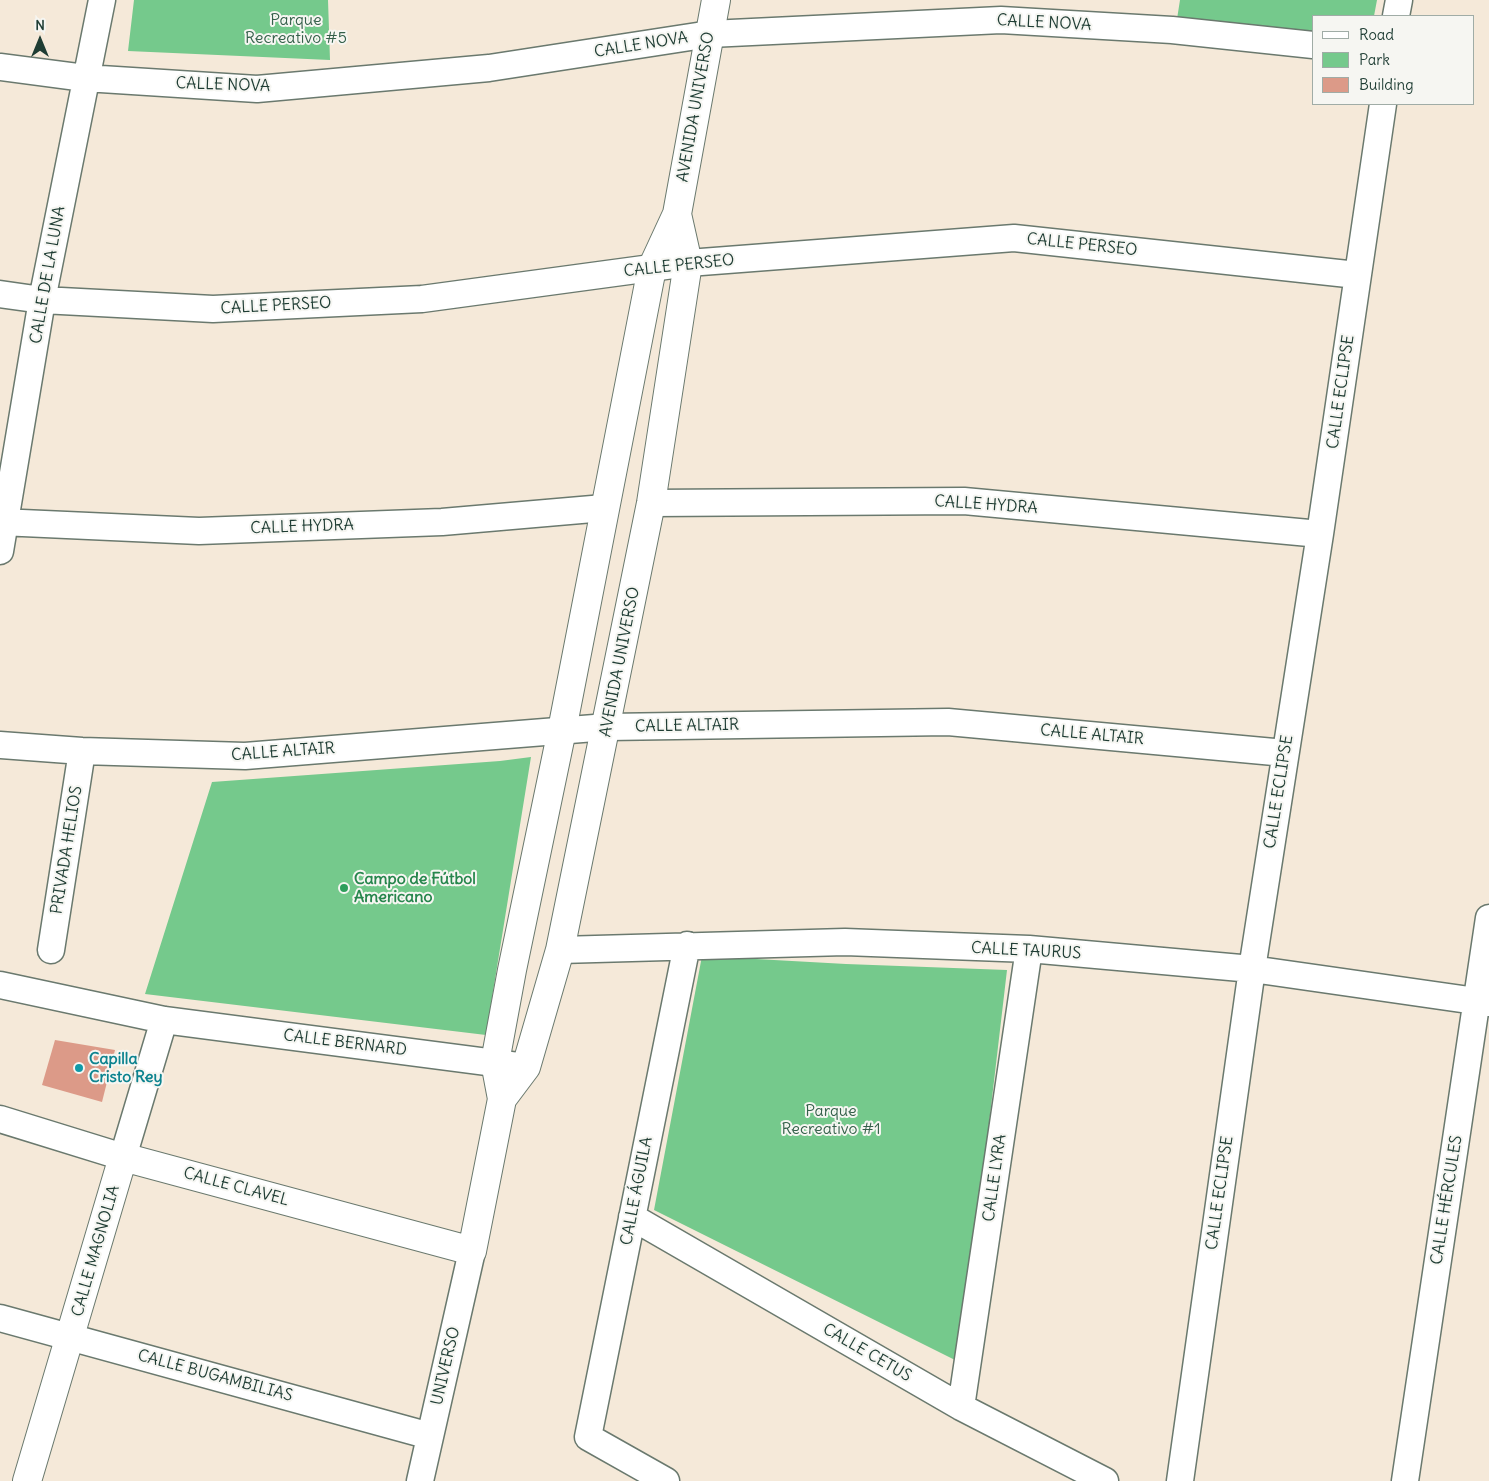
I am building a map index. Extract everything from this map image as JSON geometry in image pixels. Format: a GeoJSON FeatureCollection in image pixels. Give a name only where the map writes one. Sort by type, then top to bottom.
{"type":"FeatureCollection","features":[{"type":"Feature","properties":{"kind":"street","name":"CALLE DE LA LUNA"},"geometry":{"type":"LineString","coordinates":[[0,551],[3,522],[42,300],[102,0]]}},
{"type":"Feature","properties":{"kind":"street","name":"AVENIDA UNIVERSO"},"geometry":{"type":"LineString","coordinates":[[472,1251],[502,1099],[495,1062],[512,970],[562,730],[652,268],[677,214],[716,0]]}},
{"type":"Feature","properties":{"kind":"street"},"geometry":{"type":"LineString","coordinates":[[1396,15],[1399,0]]}},
{"type":"Feature","properties":{"kind":"street","name":"CALLE NOVA"},"geometry":{"type":"LineString","coordinates":[[0,67],[85,78],[256,89],[489,68],[710,34],[1001,20],[1172,30],[1312,45]]}},
{"type":"Feature","properties":{"kind":"street","name":"CALLE ECLIPSE"},"geometry":{"type":"LineString","coordinates":[[1180,1481],[1252,969],[1284,753],[1320,534],[1383,105]]}},
{"type":"Feature","properties":{"kind":"street","name":"AVENIDA UNIVERSO"},"geometry":{"type":"LineString","coordinates":[[502,1099],[526,1067],[560,950],[652,503],[688,263],[677,214]]}},
{"type":"Feature","properties":{"kind":"street","name":"CALLE PERSEO"},"geometry":{"type":"LineString","coordinates":[[0,294],[42,300],[212,309],[422,298],[688,263],[1014,238],[1357,275]]}},
{"type":"Feature","properties":{"kind":"street","name":"CALLE HYDRA"},"geometry":{"type":"LineString","coordinates":[[652,503],[964,501],[1320,534]]}},
{"type":"Feature","properties":{"kind":"street","name":"CALLE HYDRA"},"geometry":{"type":"LineString","coordinates":[[3,522],[199,531],[442,522],[604,508]]}},
{"type":"Feature","properties":{"kind":"street","name":"CALLE ALTAIR"},"geometry":{"type":"LineString","coordinates":[[0,745],[82,751],[245,756],[607,727],[948,722],[1284,753]]}},
{"type":"Feature","properties":{"kind":"street","name":"PRIVADA HELIOS"},"geometry":{"type":"LineString","coordinates":[[51,950],[82,751]]}},
{"type":"Feature","properties":{"kind":"street","name":"CALLE HÉRCULES"},"geometry":{"type":"LineString","coordinates":[[1405,1481],[1483,1002],[1489,918]]}},
{"type":"Feature","properties":{"kind":"street","name":"CALLE TAURUS"},"geometry":{"type":"LineString","coordinates":[[560,950],[845,942],[1029,949],[1252,969],[1483,1002]]}},
{"type":"Feature","properties":{"kind":"street","name":"CALLE ÁGUILA"},"geometry":{"type":"LineString","coordinates":[[666,1481],[588,1438],[686,945]]}},
{"type":"Feature","properties":{"kind":"street","name":"CALLE LYRA"},"geometry":{"type":"LineString","coordinates":[[961,1407],[1029,949]]}},
{"type":"Feature","properties":{"kind":"street"},"geometry":{"type":"LineString","coordinates":[[512,970],[552,976]]}},
{"type":"Feature","properties":{"kind":"street","name":"CALLE BERNARD"},"geometry":{"type":"LineString","coordinates":[[0,986],[164,1020],[526,1067]]}},
{"type":"Feature","properties":{"kind":"street","name":"CALLE MAGNOLIA"},"geometry":{"type":"LineString","coordinates":[[27,1481],[164,1020]]}},
{"type":"Feature","properties":{"kind":"street","name":"CALLE CLAVEL"},"geometry":{"type":"LineString","coordinates":[[0,1119],[123,1156],[472,1251]]}},
{"type":"Feature","properties":{"kind":"street","name":"CALLE CETUS"},"geometry":{"type":"LineString","coordinates":[[632,1217],[961,1407],[1105,1481]]}},
{"type":"Feature","properties":{"kind":"street","name":"UNIVERSO"},"geometry":{"type":"LineString","coordinates":[[420,1481],[472,1251]]}},
{"type":"Feature","properties":{"kind":"street","name":"CALLE BUGAMBILIAS"},"geometry":{"type":"LineString","coordinates":[[0,1318],[430,1436]]}},
{"type":"Feature","properties":{"kind":"green space","name":"Parque Recreativo #5"},"geometry":{"type":"Polygon","coordinates":[[[134,0],[328,0],[330,60],[128,51],[134,0]]]}},
{"type":"Feature","properties":{"kind":"green space"},"geometry":{"type":"Polygon","coordinates":[[[1180,0],[1377,0],[1374,15],[1312,15],[1312,36],[1177,19],[1180,0]]]}},
{"type":"Feature","properties":{"kind":"green space","name":"Campo de Fútbol Americano"},"geometry":{"type":"Polygon","coordinates":[[[531,757],[486,1035],[145,994],[212,782],[500,761],[531,757]]]}},
{"type":"Feature","properties":{"kind":"green space","name":"Parque Recreativo #1"},"geometry":{"type":"Polygon","coordinates":[[[702,956],[1007,970],[961,1363],[654,1210],[702,956]]]}},
{"type":"Feature","properties":{"kind":"building","name":"Capilla Cristo Rey"},"geometry":{"type":"Polygon","coordinates":[[[55,1040],[115,1050],[102,1102],[42,1085],[55,1040]]]}},
{"type":"Feature","properties":{"kind":"place","name":"Campo de Fútbol Americano"},"geometry":{"type":"Point","coordinates":[344,888]}},
{"type":"Feature","properties":{"kind":"place","name":"Capilla Cristo Rey"},"geometry":{"type":"Point","coordinates":[79,1068]}}]}
